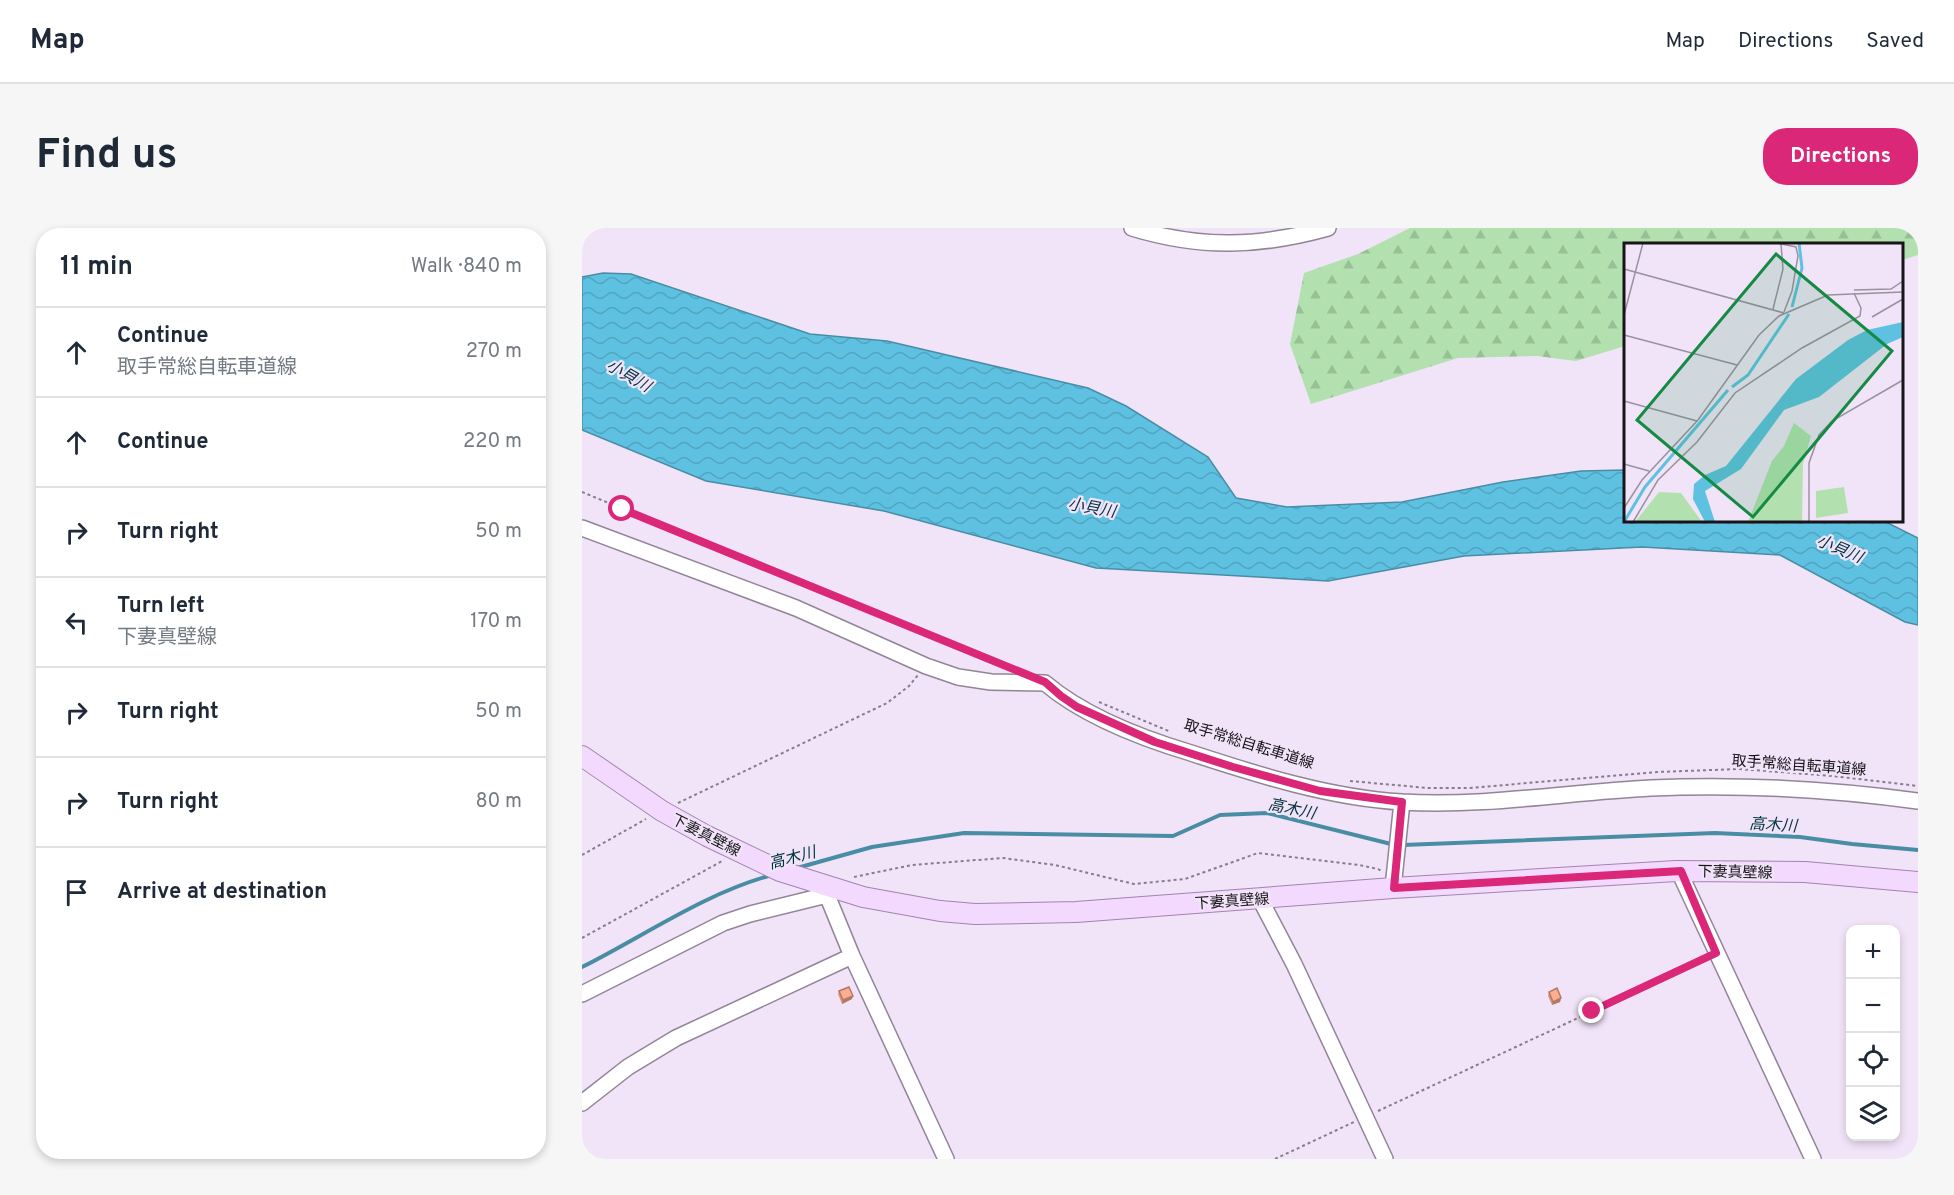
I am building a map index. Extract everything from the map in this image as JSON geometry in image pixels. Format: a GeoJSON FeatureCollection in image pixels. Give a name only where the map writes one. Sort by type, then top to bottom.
{"type":"FeatureCollection","features":[{"type":"Feature","properties":{"kind":"main road","name":"下妻真壁線"},"geometry":{"type":"LineString","coordinates":[[582,756],[644,801],[743,854],[780,871],[825,889],[899,905],[975,915],[1076,912],[1260,899],[1394,880],[1681,871],[1805,872],[1918,882]]}},
{"type":"Feature","properties":{"kind":"street"},"geometry":{"type":"LineString","coordinates":[[1132,228],[1181,241],[1239,245],[1271,241],[1328,228]]}},
{"type":"Feature","properties":{"kind":"street"},"geometry":{"type":"LineString","coordinates":[[582,528],[796,608],[926,666],[958,677],[991,682],[1045,682],[1077,707],[1155,742],[1320,791],[1402,802],[1469,802],[1708,786],[1779,787],[1918,801]]}},
{"type":"Feature","properties":{"kind":"street"},"geometry":{"type":"LineString","coordinates":[[1394,880],[1402,802]]}},
{"type":"Feature","properties":{"kind":"street"},"geometry":{"type":"LineString","coordinates":[[1681,871],[1716,953],[1813,1159]]}},
{"type":"Feature","properties":{"kind":"street"},"geometry":{"type":"LineString","coordinates":[[582,994],[723,923],[825,889],[852,956],[946,1159]]}},
{"type":"Feature","properties":{"kind":"street"},"geometry":{"type":"LineString","coordinates":[[1260,899],[1289,953],[1385,1159]]}},
{"type":"Feature","properties":{"kind":"street"},"geometry":{"type":"LineString","coordinates":[[582,1103],[654,1050],[852,956]]}},
{"type":"Feature","properties":{"kind":"path"},"geometry":{"type":"LineString","coordinates":[[582,492],[1014,669]]}},
{"type":"Feature","properties":{"kind":"path"},"geometry":{"type":"LineString","coordinates":[[582,855],[662,811],[887,703],[909,686],[926,666]]}},
{"type":"Feature","properties":{"kind":"path","name":"取手常総自転車道線"},"geometry":{"type":"LineString","coordinates":[[1091,699],[1176,734]]}},
{"type":"Feature","properties":{"kind":"path","name":"取手常総自転車道線"},"geometry":{"type":"LineString","coordinates":[[1349,781],[1428,788],[1469,788],[1657,772],[1739,769],[1833,776],[1918,786]]}},
{"type":"Feature","properties":{"kind":"path"},"geometry":{"type":"LineString","coordinates":[[851,877],[912,865],[1003,858],[1056,865],[1134,884],[1185,879],[1258,853],[1378,869],[1394,880]]}},
{"type":"Feature","properties":{"kind":"path"},"geometry":{"type":"LineString","coordinates":[[582,938],[743,854]]}},
{"type":"Feature","properties":{"kind":"path"},"geometry":{"type":"LineString","coordinates":[[1275,1159],[1716,953]]}},
{"type":"Feature","properties":{"kind":"green space"},"geometry":{"type":"Polygon","coordinates":[[[1410,228],[1918,228],[1918,255],[1903,260],[1903,243],[1624,243],[1624,346],[1576,361],[1537,356],[1458,358],[1311,404],[1290,344],[1304,273],[1358,254],[1410,228]]]}},
{"type":"Feature","properties":{"kind":"water","name":"小貝川"},"geometry":{"type":"Polygon","coordinates":[[[603,273],[631,274],[810,334],[887,341],[1088,388],[1126,406],[1208,457],[1236,498],[1287,507],[1402,502],[1503,482],[1581,471],[1624,470],[1624,522],[1886,522],[1918,538],[1918,625],[1905,622],[1780,555],[1642,547],[1464,556],[1328,581],[1096,568],[884,511],[706,481],[582,430],[582,277],[603,273]]]}},
{"type":"Feature","properties":{"kind":"building"},"geometry":{"type":"Polygon","coordinates":[[[849,987],[853,996],[843,1000],[839,991],[849,987]]]}},
{"type":"Feature","properties":{"kind":"building"},"geometry":{"type":"Polygon","coordinates":[[[1557,988],[1561,998],[1553,1002],[1549,992],[1557,988]]]}},
{"type":"Feature","properties":{"kind":"waterway","name":"高木川"},"geometry":{"type":"LineString","coordinates":[[797,868],[872,847],[964,833],[1173,836],[1220,815],[1267,813],[1395,845]]}},
{"type":"Feature","properties":{"kind":"waterway","name":"高木川"},"geometry":{"type":"LineString","coordinates":[[1403,845],[1715,833],[1800,837],[1918,850]]}},
{"type":"Feature","properties":{"kind":"waterway","name":"高木川"},"geometry":{"type":"LineString","coordinates":[[582,967],[699,904],[772,875]]}},
{"type":"Feature","properties":{"kind":"route"},"geometry":{"type":"LineString","coordinates":[[622,509],[1045,682],[1077,707],[1155,742],[1320,791],[1402,802],[1394,888],[1681,871],[1716,953],[1592,1011]]}}]}
